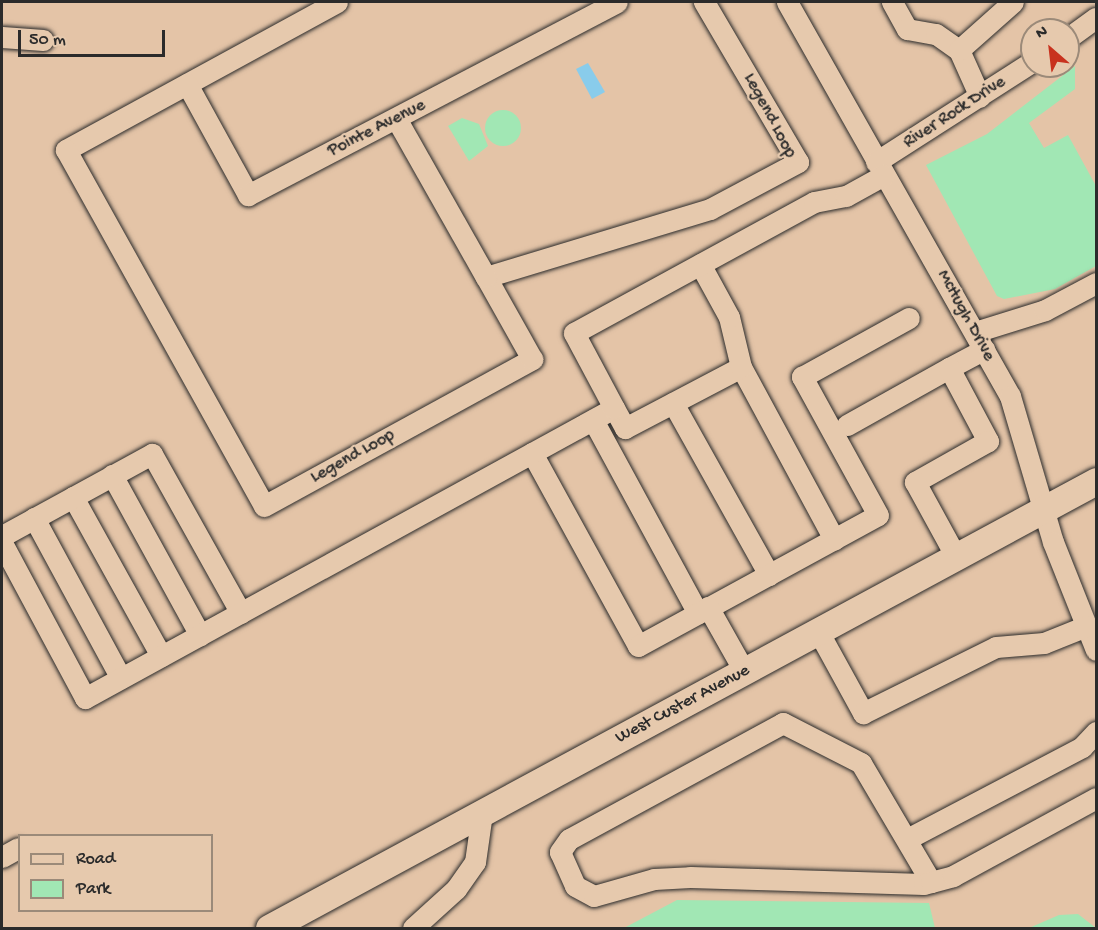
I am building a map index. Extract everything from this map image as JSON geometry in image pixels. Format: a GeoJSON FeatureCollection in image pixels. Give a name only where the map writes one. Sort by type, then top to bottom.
{"type":"FeatureCollection","features":[{"type":"Feature","properties":{"kind":"main road","name":"West Custer Avenue"},"geometry":{"type":"LineString","coordinates":[[269,928],[1096,481]]}},
{"type":"Feature","properties":{"kind":"street","name":"Legend Loop"},"geometry":{"type":"LineString","coordinates":[[337,2],[66,150],[264,506],[532,359],[486,277],[710,209],[798,162],[704,2]]}},
{"type":"Feature","properties":{"kind":"street","name":"Pointe Avenue"},"geometry":{"type":"LineString","coordinates":[[187,84],[248,195],[397,120],[617,2]]}},
{"type":"Feature","properties":{"kind":"street","name":"McHugh Drive"},"geometry":{"type":"LineString","coordinates":[[787,2],[880,169],[980,340],[1028,444],[1043,509],[1096,650]]}},
{"type":"Feature","properties":{"kind":"street"},"geometry":{"type":"LineString","coordinates":[[892,2],[907,29],[936,34],[958,51],[980,97]]}},
{"type":"Feature","properties":{"kind":"street"},"geometry":{"type":"LineString","coordinates":[[958,51],[1013,2]]}},
{"type":"Feature","properties":{"kind":"street"},"geometry":{"type":"LineString","coordinates":[[1080,29],[1096,18]]}},
{"type":"Feature","properties":{"kind":"street"},"geometry":{"type":"LineString","coordinates":[[2,37],[43,40]]}},
{"type":"Feature","properties":{"kind":"street","name":"River Rock Drive"},"geometry":{"type":"LineString","coordinates":[[614,408],[574,333],[814,202],[846,196],[880,169],[1020,70]]}},
{"type":"Feature","properties":{"kind":"street"},"geometry":{"type":"LineString","coordinates":[[397,120],[486,277]]}},
{"type":"Feature","properties":{"kind":"street"},"geometry":{"type":"LineString","coordinates":[[700,264],[729,317],[741,368],[834,539]]}},
{"type":"Feature","properties":{"kind":"street"},"geometry":{"type":"LineString","coordinates":[[847,425],[949,368],[980,340],[1045,310],[1096,282]]}},
{"type":"Feature","properties":{"kind":"street"},"geometry":{"type":"LineString","coordinates":[[532,453],[638,646],[878,515],[801,376],[909,318]]}},
{"type":"Feature","properties":{"kind":"street"},"geometry":{"type":"LineString","coordinates":[[2,543],[85,698],[614,408],[625,428],[741,368]]}},
{"type":"Feature","properties":{"kind":"street"},"geometry":{"type":"LineString","coordinates":[[949,368],[988,441],[915,482],[956,557]]}},
{"type":"Feature","properties":{"kind":"street"},"geometry":{"type":"LineString","coordinates":[[673,403],[769,575]]}},
{"type":"Feature","properties":{"kind":"street"},"geometry":{"type":"LineString","coordinates":[[593,420],[703,610],[744,671]]}},
{"type":"Feature","properties":{"kind":"street"},"geometry":{"type":"LineString","coordinates":[[2,536],[152,454],[241,613]]}},
{"type":"Feature","properties":{"kind":"street"},"geometry":{"type":"LineString","coordinates":[[112,476],[200,635]]}},
{"type":"Feature","properties":{"kind":"street"},"geometry":{"type":"LineString","coordinates":[[73,497],[162,656]]}},
{"type":"Feature","properties":{"kind":"street"},"geometry":{"type":"LineString","coordinates":[[34,518],[121,678]]}},
{"type":"Feature","properties":{"kind":"street"},"geometry":{"type":"LineString","coordinates":[[818,631],[863,713],[996,647],[1044,644],[1086,626]]}},
{"type":"Feature","properties":{"kind":"street"},"geometry":{"type":"LineString","coordinates":[[931,882],[861,763],[783,723],[569,839],[560,858],[575,886],[594,896],[654,879],[690,876],[931,882],[953,876],[1096,798]]}},
{"type":"Feature","properties":{"kind":"street"},"geometry":{"type":"LineString","coordinates":[[907,839],[1082,747],[1096,732]]}},
{"type":"Feature","properties":{"kind":"street"},"geometry":{"type":"LineString","coordinates":[[413,928],[456,889],[474,862],[482,813]]}},
{"type":"Feature","properties":{"kind":"green space"},"geometry":{"type":"Polygon","coordinates":[[[1059,78],[1075,78],[1075,89],[1029,123],[1044,148],[1068,135],[1096,186],[1096,266],[1055,289],[1004,299],[997,296],[926,165],[987,134],[1059,78]]]}},
{"type":"Feature","properties":{"kind":"green space"},"geometry":{"type":"Polygon","coordinates":[[[503,110],[515,116],[521,128],[515,140],[503,146],[491,140],[485,128],[491,116],[503,110]]]}},
{"type":"Feature","properties":{"kind":"green space"},"geometry":{"type":"Polygon","coordinates":[[[462,118],[479,124],[488,146],[469,161],[448,126],[462,118]]]}},
{"type":"Feature","properties":{"kind":"green space"},"geometry":{"type":"Polygon","coordinates":[[[677,900],[929,903],[935,928],[624,928],[677,900]]]}},
{"type":"Feature","properties":{"kind":"green space"},"geometry":{"type":"Polygon","coordinates":[[[1078,914],[1096,928],[1029,928],[1059,915],[1078,914]]]}},
{"type":"Feature","properties":{"kind":"water"},"geometry":{"type":"Polygon","coordinates":[[[588,63],[605,92],[592,99],[576,69],[588,63]]]}}]}
